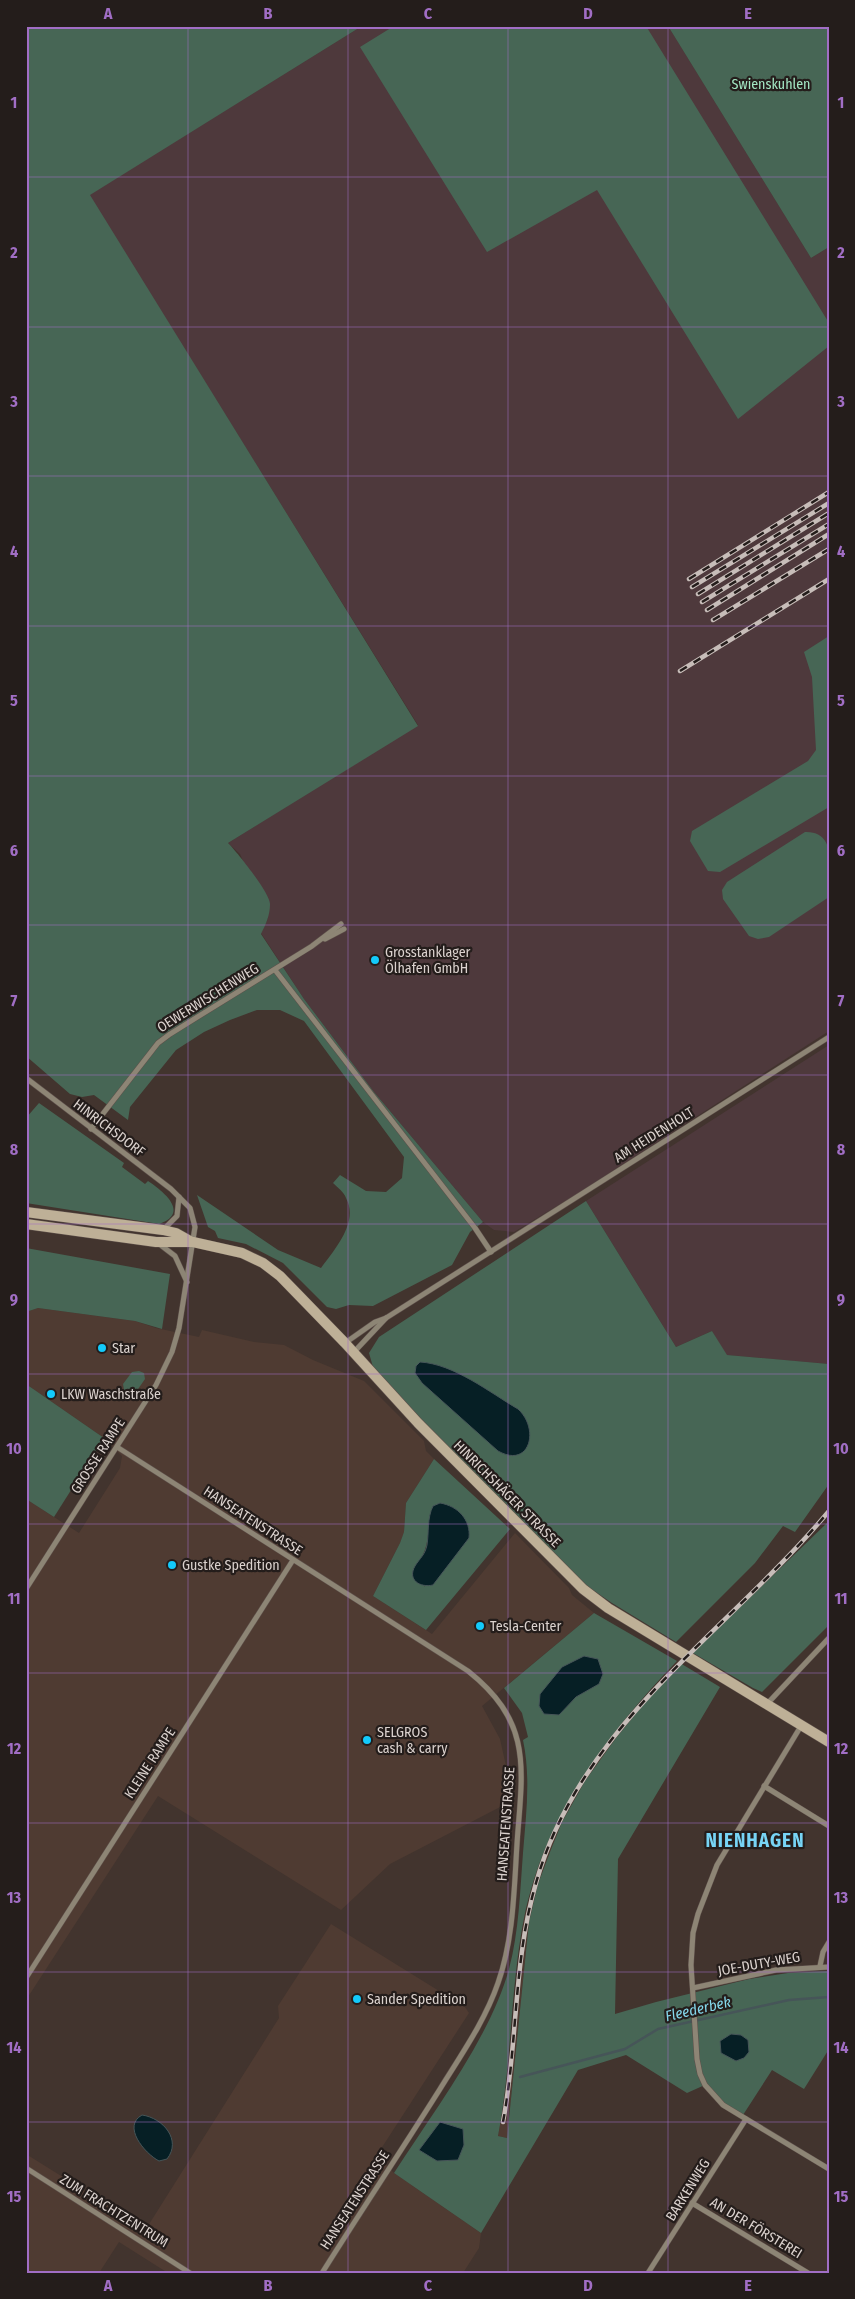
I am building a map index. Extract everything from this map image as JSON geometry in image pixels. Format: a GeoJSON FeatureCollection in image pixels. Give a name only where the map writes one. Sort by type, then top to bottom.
{"type":"FeatureCollection","features":[{"type":"Feature","properties":{"kind":"main road","name":"HINRICHSHÄGER STRASSE"},"geometry":{"type":"LineString","coordinates":[[26,1212],[163,1230],[176,1233],[193,1242]]}},
{"type":"Feature","properties":{"kind":"main road","name":"HINRICHSHÄGER STRASSE"},"geometry":{"type":"LineString","coordinates":[[26,1224],[156,1242],[193,1242],[242,1254],[272,1269],[354,1352],[418,1423],[583,1588],[608,1608],[829,1742]]}},
{"type":"Feature","properties":{"kind":"street","name":"OEWERWISCHENWEG"},"geometry":{"type":"LineString","coordinates":[[91,1129],[158,1043],[343,927]]}},
{"type":"Feature","properties":{"kind":"street"},"geometry":{"type":"LineString","coordinates":[[275,970],[475,1228],[491,1252]]}},
{"type":"Feature","properties":{"kind":"street","name":"AM HEIDENHOLT"},"geometry":{"type":"LineString","coordinates":[[345,1343],[375,1322],[386,1318],[829,1037]]}},
{"type":"Feature","properties":{"kind":"street","name":"HINRICHSDORF"},"geometry":{"type":"LineString","coordinates":[[26,1078],[179,1196],[190,1208],[194,1218],[193,1242]]}},
{"type":"Feature","properties":{"kind":"street"},"geometry":{"type":"LineString","coordinates":[[163,1230],[177,1216],[179,1196]]}},
{"type":"Feature","properties":{"kind":"street"},"geometry":{"type":"LineString","coordinates":[[156,1242],[175,1256],[186,1282]]}},
{"type":"Feature","properties":{"kind":"street","name":"GROSSE RAMPE"},"geometry":{"type":"LineString","coordinates":[[26,1589],[167,1366],[179,1328],[193,1242]]}},
{"type":"Feature","properties":{"kind":"street","name":"AM HEIDENHOLT"},"geometry":{"type":"LineString","coordinates":[[354,1352],[386,1318]]}},
{"type":"Feature","properties":{"kind":"street","name":"HANSEATENSTRASSE"},"geometry":{"type":"LineString","coordinates":[[117,1447],[468,1671],[483,1683],[503,1706],[511,1722],[522,1756],[510,1924],[498,1982],[477,2029],[322,2273]]}},
{"type":"Feature","properties":{"kind":"street","name":"KLEINE RAMPE"},"geometry":{"type":"LineString","coordinates":[[26,1978],[293,1560]]}},
{"type":"Feature","properties":{"kind":"street"},"geometry":{"type":"LineString","coordinates":[[766,1704],[829,1638]]}},
{"type":"Feature","properties":{"kind":"street"},"geometry":{"type":"LineString","coordinates":[[802,1725],[717,1865],[705,1892],[693,1933],[691,1965],[697,2059],[700,2074],[713,2096],[723,2106],[829,2169]]}},
{"type":"Feature","properties":{"kind":"street"},"geometry":{"type":"LineString","coordinates":[[764,1786],[829,1826]]}},
{"type":"Feature","properties":{"kind":"street"},"geometry":{"type":"LineString","coordinates":[[820,1966],[823,1952],[829,1942]]}},
{"type":"Feature","properties":{"kind":"street","name":"JOE-DUTY-WEG"},"geometry":{"type":"LineString","coordinates":[[693,1988],[769,1971],[820,1966],[829,1967]]}},
{"type":"Feature","properties":{"kind":"street","name":"BARKENWEG"},"geometry":{"type":"LineString","coordinates":[[648,2273],[746,2119]]}},
{"type":"Feature","properties":{"kind":"street","name":"ZUM FRACHTZENTRUM"},"geometry":{"type":"LineString","coordinates":[[26,2168],[190,2273]]}},
{"type":"Feature","properties":{"kind":"street","name":"AN DER FÖRSTEREI"},"geometry":{"type":"LineString","coordinates":[[692,2203],[808,2273]]}},
{"type":"Feature","properties":{"kind":"shaded area"},"geometry":{"type":"Polygon","coordinates":[[[362,26],[668,26],[811,258],[829,247],[829,1031],[575,1195],[514,1232],[494,1230],[483,1222],[374,1092],[304,999],[261,933],[268,918],[240,854],[228,843],[418,725],[89,195],[362,26]]]}},
{"type":"Feature","properties":{"kind":"shaded area"},"geometry":{"type":"Polygon","coordinates":[[[829,1045],[829,1364],[726,1355],[712,1331],[676,1347],[586,1201],[829,1045]]]}},
{"type":"Feature","properties":{"kind":"shaded area"},"geometry":{"type":"Polygon","coordinates":[[[38,1308],[135,1321],[156,1328],[199,1337],[202,1330],[254,1342],[284,1345],[313,1360],[364,1381],[424,1441],[426,1451],[434,1459],[406,1503],[404,1533],[373,1596],[432,1634],[515,1533],[569,1588],[572,1595],[594,1613],[482,1706],[500,1739],[506,1766],[504,1805],[390,1864],[341,1910],[158,1796],[26,2000],[26,1499],[79,1533],[120,1468],[122,1456],[104,1438],[26,1384],[26,1312],[38,1308]]]}},
{"type":"Feature","properties":{"kind":"shaded area"},"geometry":{"type":"Polygon","coordinates":[[[682,1657],[685,1659],[660,1684],[585,1781],[562,1822],[550,1852],[538,1884],[529,1922],[507,2138],[498,2136],[507,2084],[524,1918],[535,1875],[549,1837],[564,1806],[596,1755],[657,1683],[682,1657]]]}},
{"type":"Feature","properties":{"kind":"shaded area"},"geometry":{"type":"Polygon","coordinates":[[[331,1924],[465,2007],[469,2013],[377,2155],[394,2173],[481,2233],[479,2248],[463,2273],[168,2273],[119,2242],[99,2273],[26,2273],[26,2154],[146,2229],[279,2018],[278,2006],[331,1924]]]}},
{"type":"Feature","properties":{"kind":"green space"},"geometry":{"type":"Polygon","coordinates":[[[26,26],[362,26],[90,195],[418,726],[228,843],[252,873],[269,899],[269,912],[261,934],[304,999],[374,1092],[483,1222],[470,1232],[452,1265],[373,1306],[349,1305],[336,1309],[327,1307],[283,1263],[246,1244],[218,1238],[215,1231],[208,1227],[197,1195],[278,1250],[321,1268],[344,1235],[350,1216],[345,1196],[333,1183],[340,1175],[366,1191],[386,1192],[402,1178],[404,1157],[304,1021],[280,1010],[257,1010],[204,1032],[176,1050],[130,1107],[128,1120],[94,1095],[82,1097],[70,1094],[26,1056],[26,927],[29,923],[26,921],[26,26]]]}},
{"type":"Feature","properties":{"kind":"green space"},"geometry":{"type":"Polygon","coordinates":[[[394,26],[646,26],[829,323],[829,346],[738,419],[597,190],[487,252],[360,47],[394,26]]]}},
{"type":"Feature","properties":{"kind":"green space","name":"Swienskuhlen"},"geometry":{"type":"Polygon","coordinates":[[[668,26],[829,26],[829,247],[811,258],[668,26]]]}},
{"type":"Feature","properties":{"kind":"green space"},"geometry":{"type":"Polygon","coordinates":[[[829,636],[829,807],[720,872],[708,871],[690,841],[692,831],[808,761],[816,750],[812,677],[804,652],[829,636]]]}},
{"type":"Feature","properties":{"kind":"green space"},"geometry":{"type":"Polygon","coordinates":[[[805,832],[816,834],[823,838],[828,846],[830,855],[829,897],[769,937],[758,939],[749,936],[723,899],[722,890],[727,882],[805,832]]]}},
{"type":"Feature","properties":{"kind":"green space"},"geometry":{"type":"Polygon","coordinates":[[[39,1103],[124,1163],[122,1167],[145,1184],[148,1181],[161,1190],[174,1208],[173,1214],[159,1224],[26,1203],[26,1118],[39,1103]]]}},
{"type":"Feature","properties":{"kind":"green space"},"geometry":{"type":"Polygon","coordinates":[[[586,1201],[676,1347],[712,1331],[727,1355],[829,1364],[829,1484],[795,1532],[783,1526],[755,1563],[676,1642],[584,1584],[420,1420],[373,1367],[369,1353],[379,1337],[586,1201]]]}},
{"type":"Feature","properties":{"kind":"green space"},"geometry":{"type":"Polygon","coordinates":[[[26,1248],[170,1274],[162,1329],[135,1321],[38,1308],[26,1312],[26,1248]]]}},
{"type":"Feature","properties":{"kind":"green space"},"geometry":{"type":"Polygon","coordinates":[[[139,1371],[144,1373],[145,1379],[136,1392],[124,1390],[123,1384],[132,1372],[139,1371]]]}},
{"type":"Feature","properties":{"kind":"green space"},"geometry":{"type":"Polygon","coordinates":[[[26,1384],[104,1438],[54,1517],[26,1499],[26,1384]]]}},
{"type":"Feature","properties":{"kind":"green space"},"geometry":{"type":"Polygon","coordinates":[[[434,1459],[510,1529],[426,1630],[373,1596],[404,1532],[406,1503],[434,1459]],[[430,1513],[426,1548],[416,1565],[425,1587],[430,1513]]]}},
{"type":"Feature","properties":{"kind":"green space"},"geometry":{"type":"Polygon","coordinates":[[[829,1521],[829,1625],[762,1692],[693,1653],[829,1521]]]}},
{"type":"Feature","properties":{"kind":"green space"},"geometry":{"type":"Polygon","coordinates":[[[594,1613],[677,1661],[626,1718],[603,1748],[563,1811],[547,1845],[534,1881],[519,1945],[506,2082],[498,2136],[507,2138],[529,1922],[538,1884],[550,1852],[562,1822],[585,1781],[616,1738],[660,1684],[680,1663],[720,1687],[618,1859],[615,2014],[749,1979],[788,1973],[829,1971],[829,2049],[804,2089],[772,2070],[743,2115],[717,2098],[707,2084],[687,2093],[626,2055],[578,2070],[481,2233],[394,2173],[475,2048],[500,1995],[509,1969],[519,1911],[527,1796],[527,1768],[523,1740],[528,1737],[522,1713],[504,1688],[594,1613]],[[598,1659],[559,1715],[576,1697],[599,1683],[598,1659]]]}},
{"type":"Feature","properties":{"kind":"water"},"geometry":{"type":"Polygon","coordinates":[[[420,1362],[433,1364],[458,1373],[518,1409],[525,1417],[529,1427],[530,1436],[524,1451],[518,1455],[509,1455],[498,1451],[422,1383],[415,1373],[416,1366],[420,1362]]]}},
{"type":"Feature","properties":{"kind":"water"},"geometry":{"type":"Polygon","coordinates":[[[440,1503],[452,1507],[462,1515],[468,1525],[469,1538],[433,1585],[428,1586],[416,1582],[413,1571],[426,1548],[431,1511],[433,1506],[440,1503]]]}},
{"type":"Feature","properties":{"kind":"water"},"geometry":{"type":"Polygon","coordinates":[[[584,1656],[598,1659],[603,1674],[599,1684],[576,1697],[559,1715],[544,1714],[539,1706],[540,1694],[562,1667],[584,1656]]]}},
{"type":"Feature","properties":{"kind":"water"},"geometry":{"type":"Polygon","coordinates":[[[731,2034],[741,2035],[748,2040],[749,2052],[744,2058],[736,2061],[721,2053],[720,2041],[731,2034]]]}},
{"type":"Feature","properties":{"kind":"water"},"geometry":{"type":"Polygon","coordinates":[[[142,2115],[157,2120],[168,2131],[172,2145],[167,2159],[159,2161],[153,2157],[137,2139],[134,2126],[136,2120],[142,2115]]]}},
{"type":"Feature","properties":{"kind":"water"},"geometry":{"type":"Polygon","coordinates":[[[440,2122],[463,2129],[464,2145],[458,2160],[437,2161],[419,2150],[440,2122]]]}},
{"type":"Feature","properties":{"kind":"waterway","name":"Fleederbek"},"geometry":{"type":"LineString","coordinates":[[520,2077],[625,2049],[658,2029],[789,2000],[829,1997]]}},
{"type":"Feature","properties":{"kind":"railway"},"geometry":{"type":"LineString","coordinates":[[689,579],[829,492]]}},
{"type":"Feature","properties":{"kind":"railway"},"geometry":{"type":"LineString","coordinates":[[692,587],[829,503]]}},
{"type":"Feature","properties":{"kind":"railway"},"geometry":{"type":"LineString","coordinates":[[698,594],[829,513]]}},
{"type":"Feature","properties":{"kind":"railway"},"geometry":{"type":"LineString","coordinates":[[702,602],[829,524]]}},
{"type":"Feature","properties":{"kind":"railway"},"geometry":{"type":"LineString","coordinates":[[707,610],[829,534]]}},
{"type":"Feature","properties":{"kind":"railway"},"geometry":{"type":"LineString","coordinates":[[713,620],[829,549]]}},
{"type":"Feature","properties":{"kind":"railway"},"geometry":{"type":"LineString","coordinates":[[680,671],[829,579]]}},
{"type":"Feature","properties":{"kind":"railway"},"geometry":{"type":"LineString","coordinates":[[503,2122],[508,2092],[523,1942],[536,1883],[557,1826],[586,1775],[622,1727],[661,1683],[747,1598],[829,1511]]}},
{"type":"Feature","properties":{"kind":"place","name":"Grosstanklager Ölhafen GmbH"},"geometry":{"type":"Point","coordinates":[375,960]}},
{"type":"Feature","properties":{"kind":"place","name":"Star"},"geometry":{"type":"Point","coordinates":[102,1348]}},
{"type":"Feature","properties":{"kind":"place","name":"LKW Waschstraße"},"geometry":{"type":"Point","coordinates":[51,1394]}},
{"type":"Feature","properties":{"kind":"place","name":"Gustke Spedition"},"geometry":{"type":"Point","coordinates":[172,1565]}},
{"type":"Feature","properties":{"kind":"place","name":"Tesla-Center"},"geometry":{"type":"Point","coordinates":[480,1626]}},
{"type":"Feature","properties":{"kind":"place","name":"SELGROS cash & carry"},"geometry":{"type":"Point","coordinates":[367,1740]}},
{"type":"Feature","properties":{"kind":"place","name":"Sander Spedition"},"geometry":{"type":"Point","coordinates":[357,1999]}},
{"type":"Feature","properties":{"kind":"district","name":"NIENHAGEN"},"geometry":{"type":"Point","coordinates":[755,1840]}}]}
